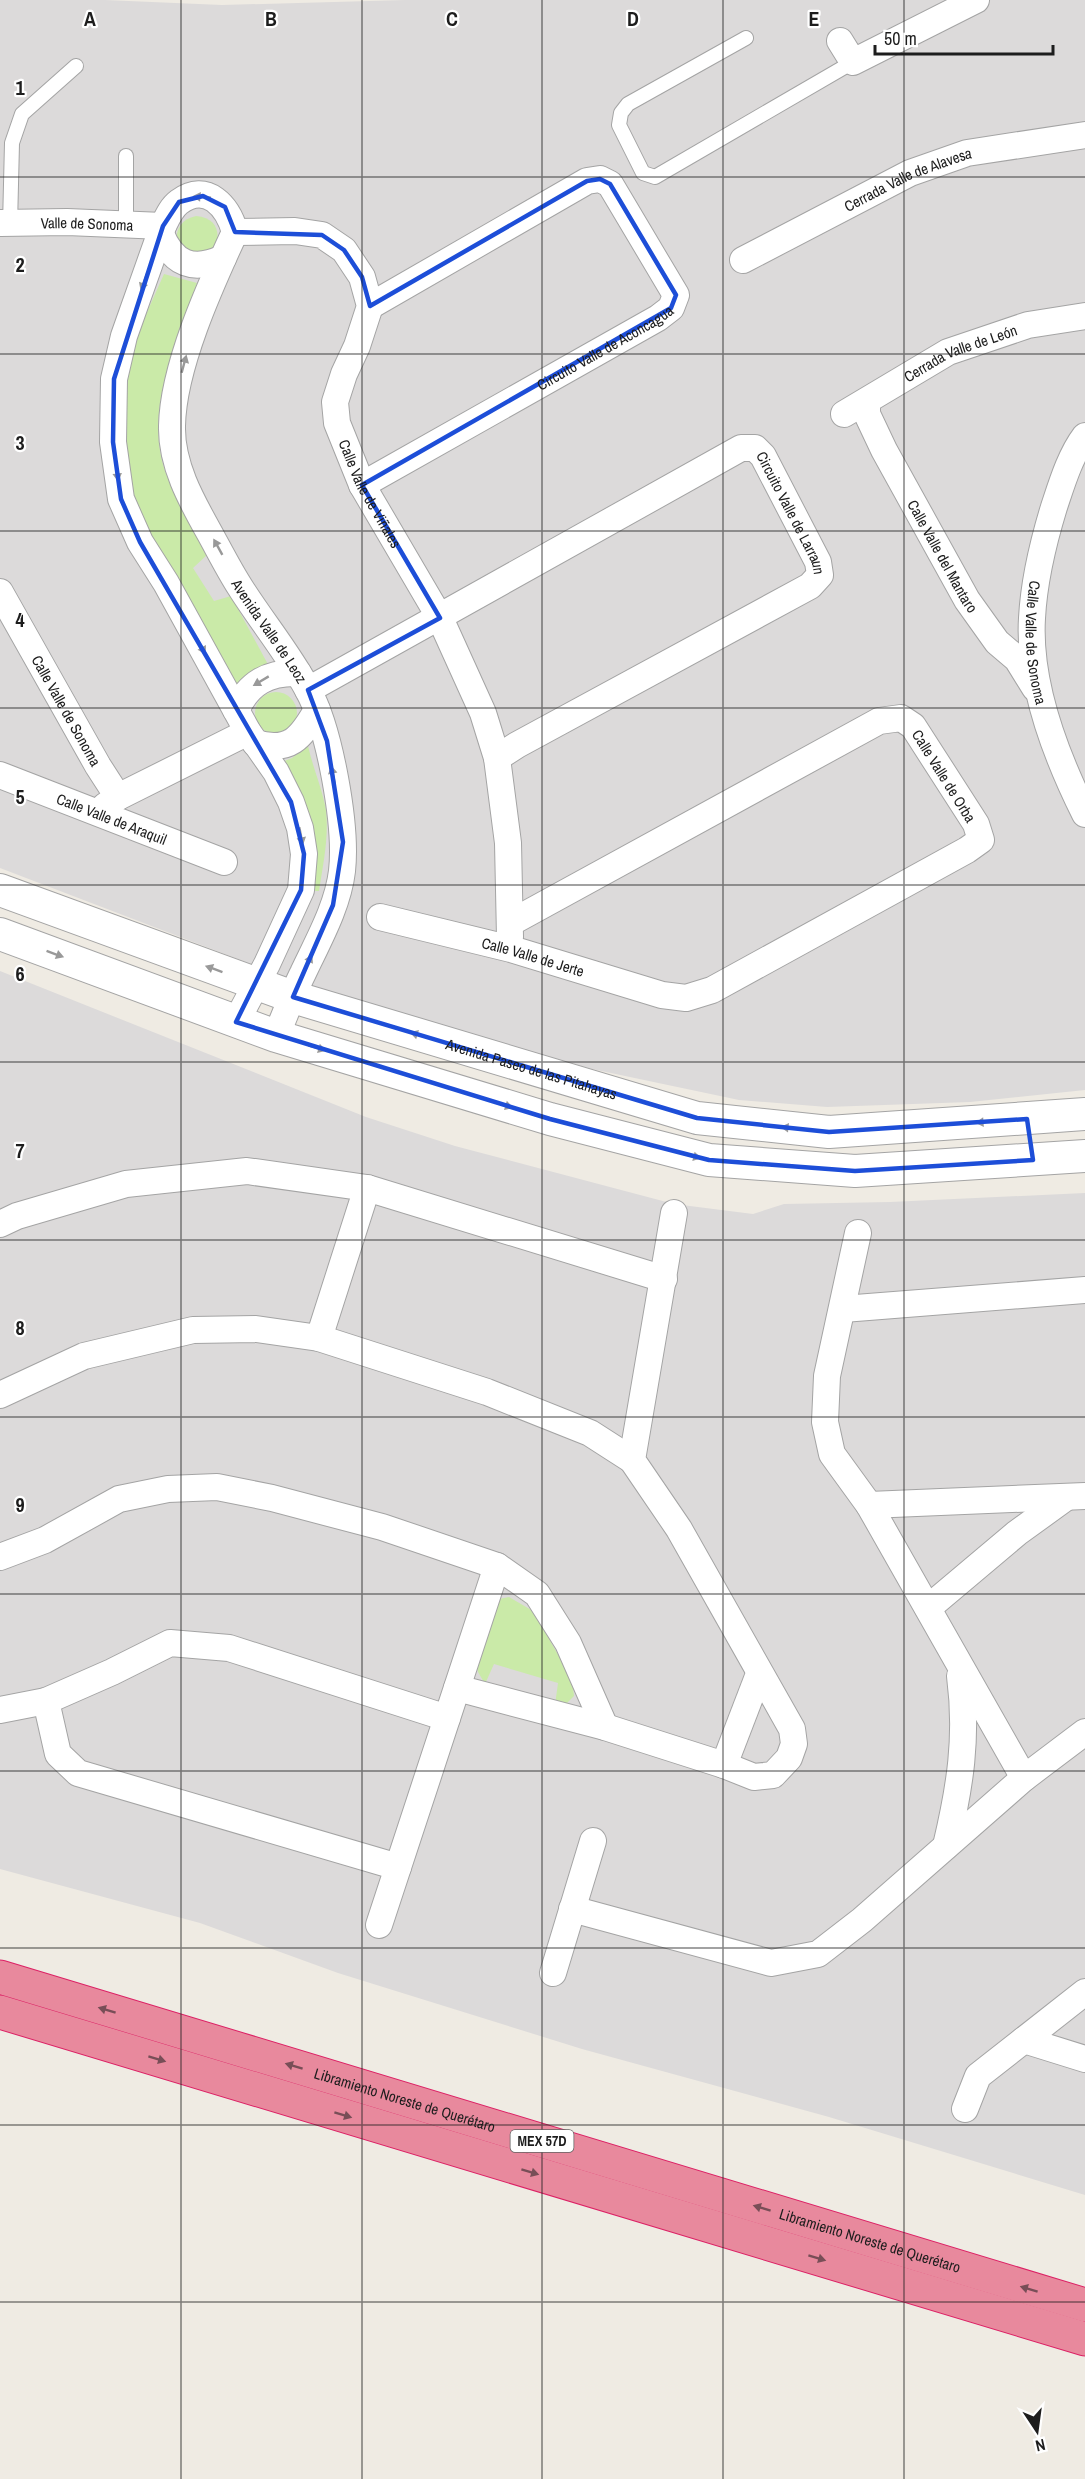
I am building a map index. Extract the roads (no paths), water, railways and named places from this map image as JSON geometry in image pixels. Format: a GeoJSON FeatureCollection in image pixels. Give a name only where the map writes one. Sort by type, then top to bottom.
{"type":"FeatureCollection","features":[{"type":"Feature","properties":{"kind":"highway","name":"Libramiento Noreste de Querétaro"},"geometry":{"type":"LineString","coordinates":[[0,1977],[1085,2306]]}},
{"type":"Feature","properties":{"kind":"highway","name":"MEX 57D"},"geometry":{"type":"LineString","coordinates":[[0,2012],[1085,2339]]}},
{"type":"Feature","properties":{"kind":"street"},"geometry":{"type":"LineString","coordinates":[[847,52],[976,0]]}},
{"type":"Feature","properties":{"kind":"street","name":"Cerrada Valle de Alavesa"},"geometry":{"type":"LineString","coordinates":[[743,260],[910,173],[967,153],[1085,135]]}},
{"type":"Feature","properties":{"kind":"street","name":"Circuito Valle de Aconcagua"},"geometry":{"type":"LineString","coordinates":[[362,485],[658,318],[671,308],[676,295],[610,184],[600,179],[587,181],[370,306]]}},
{"type":"Feature","properties":{"kind":"street"},"geometry":{"type":"LineString","coordinates":[[236,1022],[301,890],[304,854],[300,828],[286,792],[252,738],[166,583],[140,542],[121,499],[113,442],[114,379],[124,336],[162,230],[179,202],[190,197],[203,196],[215,199],[225,207],[235,232],[295,231],[322,236],[344,250],[362,277],[370,306]]}},
{"type":"Feature","properties":{"kind":"street","name":"Valle de Sonoma"},"geometry":{"type":"LineString","coordinates":[[3,229],[67,222],[126,224],[162,230]]}},
{"type":"Feature","properties":{"kind":"street"},"geometry":{"type":"LineString","coordinates":[[162,230],[167,249],[178,260],[193,266],[208,265],[223,258]]}},
{"type":"Feature","properties":{"kind":"street","name":"Avenida Valle de Leoz"},"geometry":{"type":"LineString","coordinates":[[235,232],[214,275],[185,359],[172,425],[173,448],[181,476],[196,508],[240,587],[308,691],[327,741],[343,842],[342,872],[333,905],[276,1035]]}},
{"type":"Feature","properties":{"kind":"street","name":"Calle Valle de Viñales"},"geometry":{"type":"LineString","coordinates":[[370,306],[357,346],[334,402],[337,423],[362,485],[440,618],[483,713],[497,758],[508,843],[511,949]]}},
{"type":"Feature","properties":{"kind":"street","name":"Cerrada Valle de León"},"geometry":{"type":"LineString","coordinates":[[844,414],[948,352],[1029,325],[1085,316]]}},
{"type":"Feature","properties":{"kind":"street","name":"Calle Valle del Mantaro"},"geometry":{"type":"LineString","coordinates":[[867,401],[867,414],[884,450],[967,600],[997,642],[1017,659],[1041,698]]}},
{"type":"Feature","properties":{"kind":"street","name":"Calle Valle de Sonoma"},"geometry":{"type":"LineString","coordinates":[[1085,436],[1064,479],[1042,546],[1032,619],[1033,655],[1041,698],[1057,749],[1085,814]]}},
{"type":"Feature","properties":{"kind":"street","name":"Circuito Valle de Larraun"},"geometry":{"type":"LineString","coordinates":[[252,738],[269,747],[285,746],[298,739],[308,691],[741,448],[754,448],[763,456],[818,562],[820,575],[810,586],[497,758]]}},
{"type":"Feature","properties":{"kind":"street","name":"Calle Valle de Sonoma"},"geometry":{"type":"LineString","coordinates":[[0,591],[98,766],[118,797]]}},
{"type":"Feature","properties":{"kind":"street","name":"Circuito Valle de Larraun"},"geometry":{"type":"LineString","coordinates":[[237,710],[243,696],[254,684],[267,676],[282,672],[308,691]]}},
{"type":"Feature","properties":{"kind":"street","name":"Calle Valle de Orba"},"geometry":{"type":"LineString","coordinates":[[510,923],[879,722],[901,718],[913,726],[976,824],[981,840],[967,850],[712,990],[686,998]]}},
{"type":"Feature","properties":{"kind":"street"},"geometry":{"type":"LineString","coordinates":[[97,811],[118,797],[252,738]]}},
{"type":"Feature","properties":{"kind":"street","name":"Calle Valle de Araquil"},"geometry":{"type":"LineString","coordinates":[[0,776],[97,811],[224,862]]}},
{"type":"Feature","properties":{"kind":"street","name":"Avenida Paseo de las Pitahayas"},"geometry":{"type":"LineString","coordinates":[[0,890],[292,997],[698,1118],[829,1132],[1085,1114]]}},
{"type":"Feature","properties":{"kind":"street"},"geometry":{"type":"LineString","coordinates":[[301,890],[333,905]]}},
{"type":"Feature","properties":{"kind":"street","name":"Calle Valle de Jerte"},"geometry":{"type":"LineString","coordinates":[[380,917],[511,949],[662,995],[686,998]]}},
{"type":"Feature","properties":{"kind":"street"},"geometry":{"type":"LineString","coordinates":[[3,937],[276,1035],[550,1119],[709,1160],[855,1171],[1085,1156]]}},
{"type":"Feature","properties":{"kind":"street"},"geometry":{"type":"LineString","coordinates":[[1028,1119],[1033,1160]]}},
{"type":"Feature","properties":{"kind":"street"},"geometry":{"type":"LineString","coordinates":[[0,1224],[17,1216],[126,1184],[247,1171],[367,1188],[664,1279]]}},
{"type":"Feature","properties":{"kind":"street"},"geometry":{"type":"LineString","coordinates":[[319,1338],[367,1188]]}},
{"type":"Feature","properties":{"kind":"street"},"geometry":{"type":"LineString","coordinates":[[632,1460],[674,1213]]}},
{"type":"Feature","properties":{"kind":"street"},"geometry":{"type":"LineString","coordinates":[[858,1233],[827,1376],[825,1422],[832,1454],[869,1505],[1024,1778]]}},
{"type":"Feature","properties":{"kind":"street"},"geometry":{"type":"LineString","coordinates":[[843,1309],[1085,1290]]}},
{"type":"Feature","properties":{"kind":"street"},"geometry":{"type":"LineString","coordinates":[[0,1395],[84,1356],[193,1330],[256,1329],[319,1338],[487,1392],[590,1433],[632,1460],[679,1529],[792,1729],[794,1744],[789,1758],[773,1775],[754,1777],[724,1765],[605,1727],[457,1688]]}},
{"type":"Feature","properties":{"kind":"street"},"geometry":{"type":"LineString","coordinates":[[0,1557],[45,1540],[119,1499],[168,1489],[217,1487],[272,1498],[382,1527],[497,1566],[537,1594],[568,1643],[605,1727]]}},
{"type":"Feature","properties":{"kind":"street"},"geometry":{"type":"LineString","coordinates":[[869,1505],[1075,1497]]}},
{"type":"Feature","properties":{"kind":"street"},"geometry":{"type":"LineString","coordinates":[[928,1608],[1017,1533],[1075,1497]]}},
{"type":"Feature","properties":{"kind":"street"},"geometry":{"type":"LineString","coordinates":[[379,1925],[497,1566]]}},
{"type":"Feature","properties":{"kind":"street"},"geometry":{"type":"LineString","coordinates":[[0,1710],[46,1701],[170,1643],[229,1648],[447,1718]]}},
{"type":"Feature","properties":{"kind":"street"},"geometry":{"type":"LineString","coordinates":[[946,1846],[960,1790],[965,1711],[957,1660]]}},
{"type":"Feature","properties":{"kind":"street"},"geometry":{"type":"LineString","coordinates":[[724,1765],[759,1674]]}},
{"type":"Feature","properties":{"kind":"street"},"geometry":{"type":"LineString","coordinates":[[46,1701],[58,1754],[78,1773],[398,1867]]}},
{"type":"Feature","properties":{"kind":"street"},"geometry":{"type":"LineString","coordinates":[[572,1909],[771,1962],[818,1954],[862,1920],[1024,1778],[1085,1732]]}},
{"type":"Feature","properties":{"kind":"street"},"geometry":{"type":"LineString","coordinates":[[553,1973],[593,1841]]}},
{"type":"Feature","properties":{"kind":"street"},"geometry":{"type":"LineString","coordinates":[[965,2109],[978,2076],[1085,1992]]}},
{"type":"Feature","properties":{"kind":"street"},"geometry":{"type":"LineString","coordinates":[[1024,2040],[1085,2059]]}},
{"type":"Feature","properties":{"kind":"lane"},"geometry":{"type":"LineString","coordinates":[[746,38],[628,104],[621,113],[619,125],[643,173],[655,177],[847,52]]}},
{"type":"Feature","properties":{"kind":"lane"},"geometry":{"type":"LineString","coordinates":[[3,229],[12,143],[22,114],[76,66]]}},
{"type":"Feature","properties":{"kind":"lane"},"geometry":{"type":"LineString","coordinates":[[126,156],[126,224]]}}]}
